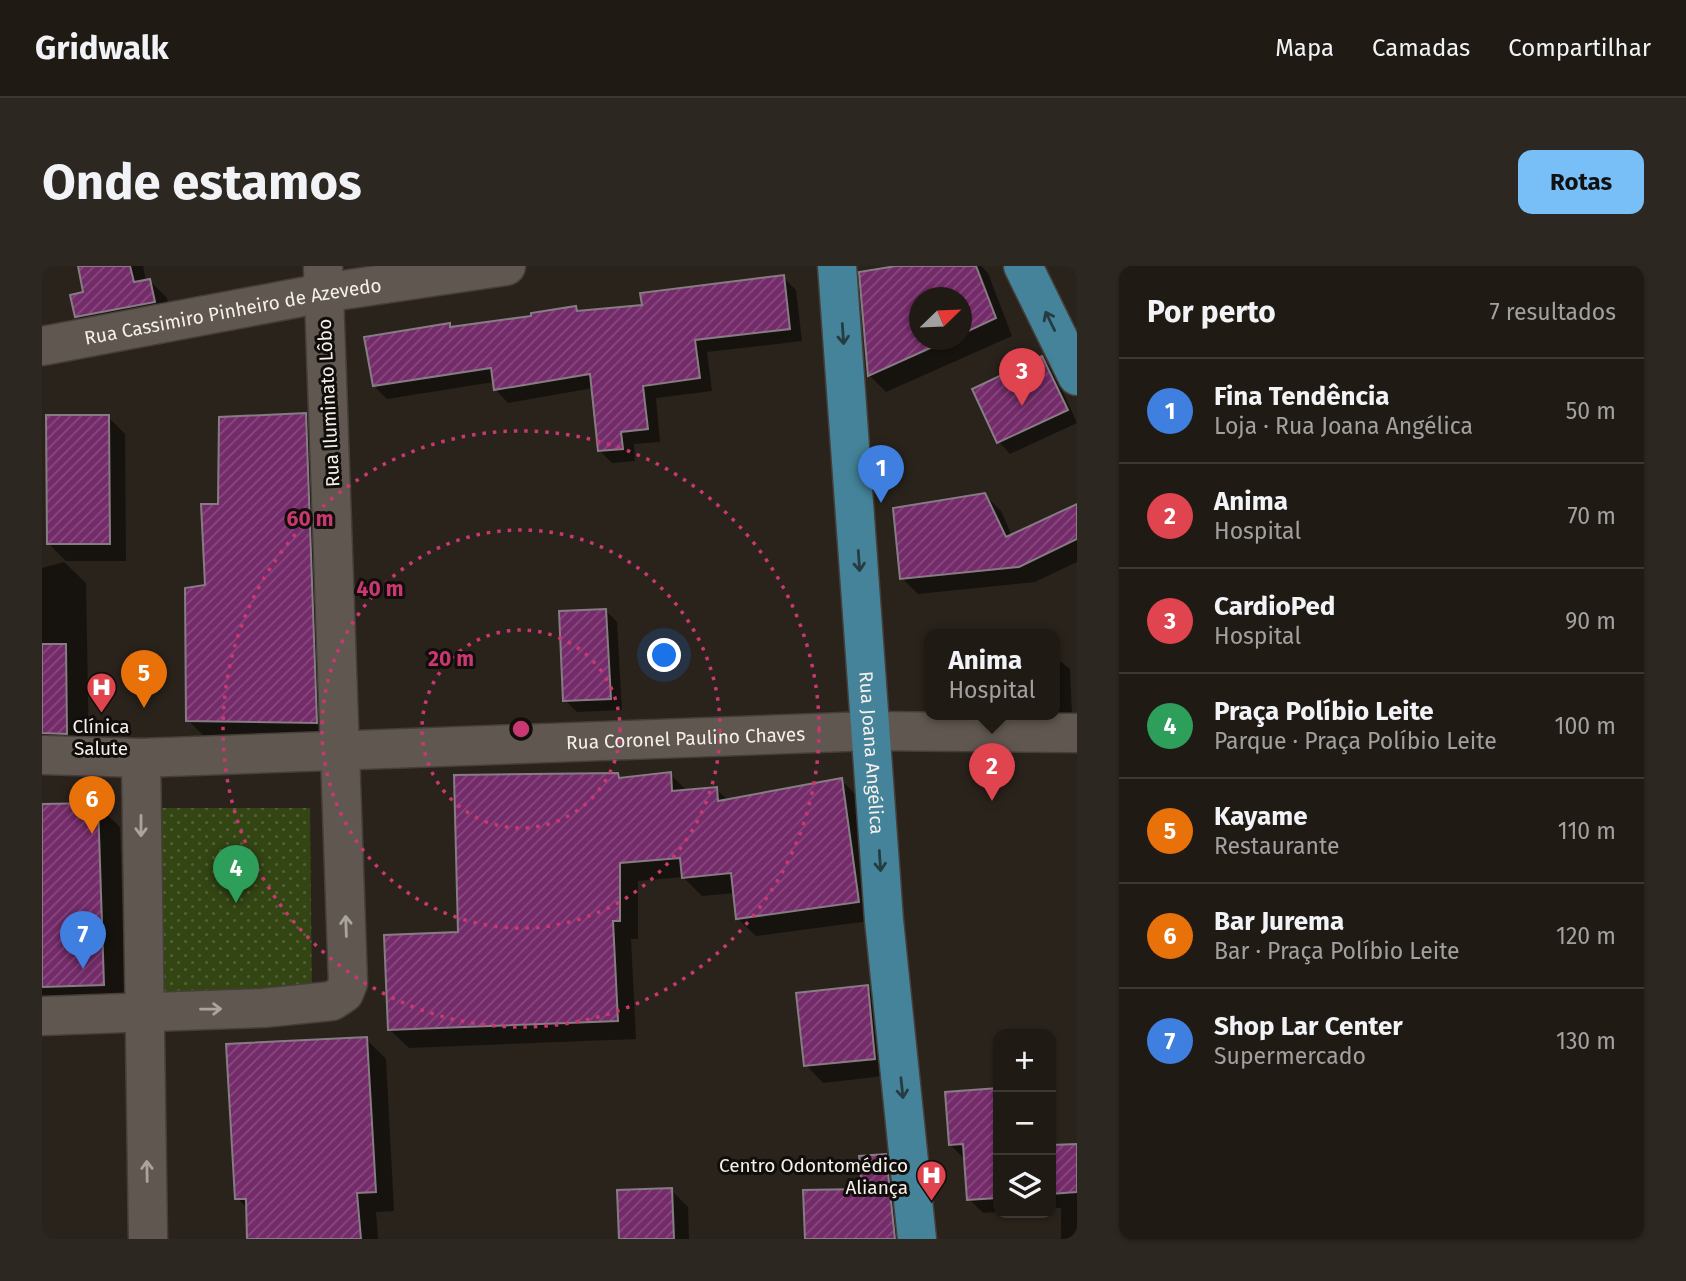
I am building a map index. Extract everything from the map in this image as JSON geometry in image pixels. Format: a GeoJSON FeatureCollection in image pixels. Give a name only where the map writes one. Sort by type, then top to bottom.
{"type":"FeatureCollection","features":[{"type":"Feature","properties":{"kind":"main road","name":"Rua Joana Angélica"},"geometry":{"type":"LineString","coordinates":[[838,266],[884,920],[917,1239]]}},
{"type":"Feature","properties":{"kind":"main road"},"geometry":{"type":"LineString","coordinates":[[1023,266],[1077,376]]}},
{"type":"Feature","properties":{"kind":"street","name":"Rua Cassimiro Pinheiro de Azevedo"},"geometry":{"type":"LineString","coordinates":[[42,346],[323,280],[506,266]]}},
{"type":"Feature","properties":{"kind":"street","name":"Rua Iluminato Lôbo"},"geometry":{"type":"LineString","coordinates":[[143,1011],[263,1008],[331,1001],[344,993],[348,983],[323,280]]}},
{"type":"Feature","properties":{"kind":"street","name":"Rua Coronel Paulino Chaves"},"geometry":{"type":"LineString","coordinates":[[42,755],[141,758],[872,731],[1077,733]]}},
{"type":"Feature","properties":{"kind":"street"},"geometry":{"type":"LineString","coordinates":[[141,758],[148,1239]]}},
{"type":"Feature","properties":{"kind":"street"},"geometry":{"type":"LineString","coordinates":[[42,1016],[143,1011]]}},
{"type":"Feature","properties":{"kind":"green space"},"geometry":{"type":"Polygon","coordinates":[[[161,808],[310,808],[312,998],[163,998],[161,808]]]}},
{"type":"Feature","properties":{"kind":"building"},"geometry":{"type":"Polygon","coordinates":[[[78,266],[130,266],[134,282],[150,279],[155,302],[75,317],[70,295],[83,292],[78,266]]]}},
{"type":"Feature","properties":{"kind":"building"},"geometry":{"type":"Polygon","coordinates":[[[896,266],[976,266],[996,318],[972,329],[972,287],[909,287],[909,350],[926,350],[868,376],[859,272],[896,266]]]}},
{"type":"Feature","properties":{"kind":"building"},"geometry":{"type":"Polygon","coordinates":[[[784,275],[790,329],[695,340],[700,378],[643,386],[648,429],[621,432],[623,449],[598,451],[590,374],[494,390],[491,368],[373,386],[364,337],[450,323],[450,327],[531,316],[531,313],[576,306],[577,311],[642,305],[640,293],[784,275]]]}},
{"type":"Feature","properties":{"kind":"building"},"geometry":{"type":"Polygon","coordinates":[[[1042,356],[1068,410],[997,443],[972,389],[1042,356]]]}},
{"type":"Feature","properties":{"kind":"building"},"geometry":{"type":"Polygon","coordinates":[[[306,413],[317,723],[186,721],[185,588],[205,585],[201,504],[218,504],[219,417],[306,413]]]}},
{"type":"Feature","properties":{"kind":"building"},"geometry":{"type":"Polygon","coordinates":[[[46,415],[109,415],[110,544],[47,544],[46,415]]]}},
{"type":"Feature","properties":{"kind":"building"},"geometry":{"type":"Polygon","coordinates":[[[985,493],[1006,537],[1077,504],[1077,539],[1019,567],[900,579],[893,508],[985,493]]]}},
{"type":"Feature","properties":{"kind":"building"},"geometry":{"type":"Polygon","coordinates":[[[606,609],[611,699],[563,701],[559,611],[606,609]]]}},
{"type":"Feature","properties":{"kind":"building"},"geometry":{"type":"Polygon","coordinates":[[[42,644],[66,644],[67,734],[42,733],[42,644]]]}},
{"type":"Feature","properties":{"kind":"building"},"geometry":{"type":"Polygon","coordinates":[[[671,772],[672,791],[717,787],[718,801],[842,778],[859,902],[736,919],[731,873],[682,878],[680,858],[620,863],[620,921],[613,921],[618,1021],[388,1030],[384,935],[458,932],[454,775],[618,773],[619,778],[671,772]]]}},
{"type":"Feature","properties":{"kind":"building"},"geometry":{"type":"Polygon","coordinates":[[[98,803],[104,985],[42,987],[42,804],[98,803]]]}},
{"type":"Feature","properties":{"kind":"building"},"geometry":{"type":"Polygon","coordinates":[[[868,985],[875,1059],[804,1066],[796,993],[868,985]]]}},
{"type":"Feature","properties":{"kind":"building"},"geometry":{"type":"Polygon","coordinates":[[[367,1037],[376,1192],[357,1193],[361,1239],[247,1239],[246,1199],[235,1199],[226,1044],[367,1037]]]}},
{"type":"Feature","properties":{"kind":"building"},"geometry":{"type":"Polygon","coordinates":[[[993,1088],[993,1198],[967,1200],[963,1144],[949,1145],[945,1092],[993,1088]]]}},
{"type":"Feature","properties":{"kind":"building"},"geometry":{"type":"Polygon","coordinates":[[[1077,1144],[1077,1192],[1056,1194],[1056,1145],[1077,1144]]]}},
{"type":"Feature","properties":{"kind":"building"},"geometry":{"type":"Polygon","coordinates":[[[886,1154],[895,1239],[805,1239],[803,1190],[862,1189],[859,1156],[886,1154]]]}},
{"type":"Feature","properties":{"kind":"building"},"geometry":{"type":"Polygon","coordinates":[[[672,1188],[674,1239],[619,1239],[617,1190],[672,1188]]]}},
{"type":"Feature","properties":{"kind":"place","name":"CardioPed"},"geometry":{"type":"Point","coordinates":[1022,406]}},
{"type":"Feature","properties":{"kind":"place","name":"Fina Tendência"},"geometry":{"type":"Point","coordinates":[881,503]}},
{"type":"Feature","properties":{"kind":"place","name":"Kayame"},"geometry":{"type":"Point","coordinates":[144,708]}},
{"type":"Feature","properties":{"kind":"place","name":"Clínica Salute"},"geometry":{"type":"Point","coordinates":[101,714]}},
{"type":"Feature","properties":{"kind":"place","name":"Anima"},"geometry":{"type":"Point","coordinates":[992,801]}},
{"type":"Feature","properties":{"kind":"place","name":"Bar Jurema"},"geometry":{"type":"Point","coordinates":[92,834]}},
{"type":"Feature","properties":{"kind":"place","name":"Praça Políbio Leite"},"geometry":{"type":"Point","coordinates":[236,903]}},
{"type":"Feature","properties":{"kind":"place","name":"Shop Lar Center"},"geometry":{"type":"Point","coordinates":[83,969]}},
{"type":"Feature","properties":{"kind":"place","name":"Centro Odontomédico Aliança"},"geometry":{"type":"Point","coordinates":[931,1203]}}]}
